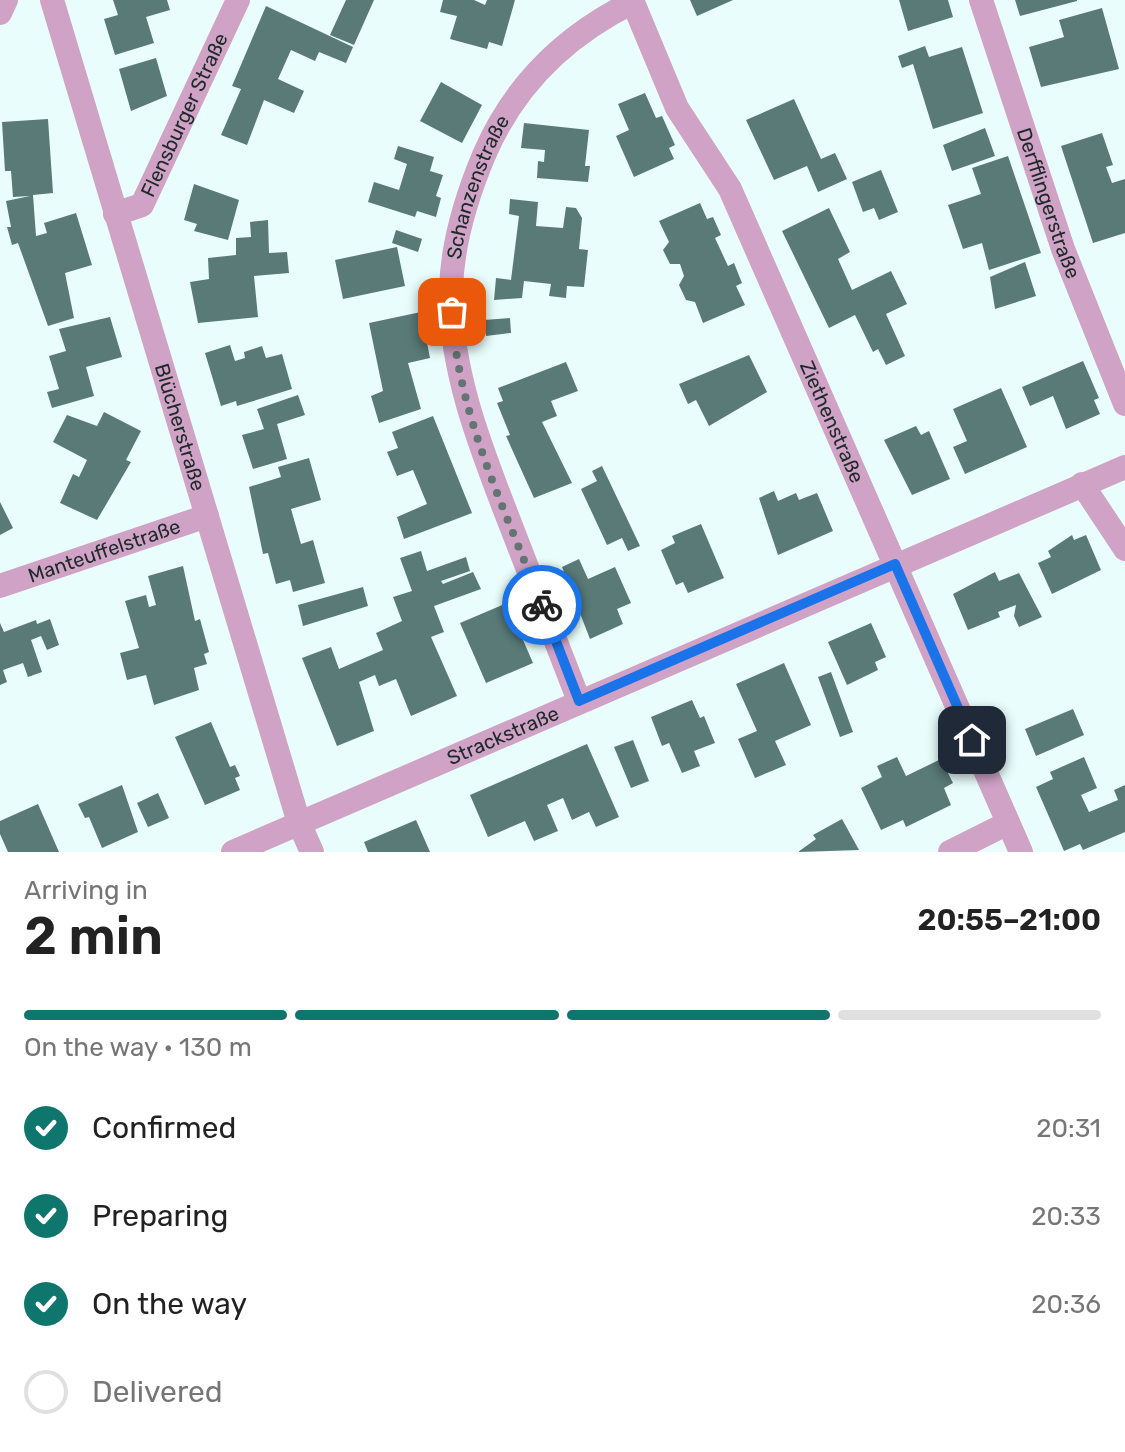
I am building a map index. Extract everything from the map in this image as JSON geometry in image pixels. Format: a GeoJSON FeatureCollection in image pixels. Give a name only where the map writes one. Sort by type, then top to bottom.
{"type":"FeatureCollection","features":[{"type":"Feature","properties":{"kind":"street"},"geometry":{"type":"LineString","coordinates":[[0,13],[6,0]]}},
{"type":"Feature","properties":{"kind":"street","name":"Blücherstraße"},"geometry":{"type":"LineString","coordinates":[[52,0],[299,823],[312,852]]}},
{"type":"Feature","properties":{"kind":"street","name":"Flensburger Straße"},"geometry":{"type":"LineString","coordinates":[[115,214],[142,205],[238,0]]}},
{"type":"Feature","properties":{"kind":"street","name":"Derfflingerstraße"},"geometry":{"type":"LineString","coordinates":[[981,0],[1063,249],[1125,404]]}},
{"type":"Feature","properties":{"kind":"street","name":"Ziethenstraße"},"geometry":{"type":"LineString","coordinates":[[632,1],[677,108],[730,189],[1021,852]]}},
{"type":"Feature","properties":{"kind":"street","name":"Schanzenstraße"},"geometry":{"type":"LineString","coordinates":[[579,701],[488,468],[453,335],[451,290],[467,195],[492,137],[523,88],[557,49],[596,20],[632,1]]}},
{"type":"Feature","properties":{"kind":"street","name":"Strackstraße"},"geometry":{"type":"LineString","coordinates":[[233,852],[1125,467]]}},
{"type":"Feature","properties":{"kind":"street"},"geometry":{"type":"LineString","coordinates":[[1082,484],[1125,549]]}},
{"type":"Feature","properties":{"kind":"street","name":"Manteuffelstraße"},"geometry":{"type":"LineString","coordinates":[[0,586],[207,516]]}},
{"type":"Feature","properties":{"kind":"street"},"geometry":{"type":"LineString","coordinates":[[950,852],[1008,823]]}},
{"type":"Feature","properties":{"kind":"building"},"geometry":{"type":"Polygon","coordinates":[[[113,0],[167,0],[170,10],[146,17],[154,43],[115,55],[104,19],[118,15],[113,0]]]}},
{"type":"Feature","properties":{"kind":"building"},"geometry":{"type":"Polygon","coordinates":[[[346,0],[374,0],[354,45],[330,35],[346,0]]]}},
{"type":"Feature","properties":{"kind":"building"},"geometry":{"type":"Polygon","coordinates":[[[443,0],[474,0],[485,5],[487,0],[515,0],[502,46],[489,42],[487,49],[450,39],[457,16],[440,12],[443,0]]]}},
{"type":"Feature","properties":{"kind":"building"},"geometry":{"type":"Polygon","coordinates":[[[690,0],[733,0],[697,16],[690,0]]]}},
{"type":"Feature","properties":{"kind":"building"},"geometry":{"type":"Polygon","coordinates":[[[899,0],[948,0],[953,17],[908,31],[899,0]]]}},
{"type":"Feature","properties":{"kind":"building"},"geometry":{"type":"Polygon","coordinates":[[[1015,0],[1077,0],[1077,1],[1020,16],[1015,0]]]}},
{"type":"Feature","properties":{"kind":"building"},"geometry":{"type":"Polygon","coordinates":[[[266,6],[353,47],[346,63],[319,52],[315,61],[291,50],[278,79],[304,91],[294,113],[264,100],[247,145],[221,135],[241,89],[232,86],[266,6]]]}},
{"type":"Feature","properties":{"kind":"building"},"geometry":{"type":"Polygon","coordinates":[[[1102,8],[1119,69],[1041,87],[1029,47],[1064,37],[1059,20],[1102,8]]]}},
{"type":"Feature","properties":{"kind":"building"},"geometry":{"type":"Polygon","coordinates":[[[925,46],[929,57],[962,47],[983,113],[933,129],[913,64],[902,68],[898,56],[925,46]]]}},
{"type":"Feature","properties":{"kind":"building"},"geometry":{"type":"Polygon","coordinates":[[[156,58],[167,96],[131,111],[119,69],[156,58]]]}},
{"type":"Feature","properties":{"kind":"building"},"geometry":{"type":"Polygon","coordinates":[[[441,82],[482,105],[462,143],[420,121],[441,82]]]}},
{"type":"Feature","properties":{"kind":"building"},"geometry":{"type":"Polygon","coordinates":[[[645,93],[656,118],[662,116],[675,145],[669,148],[674,159],[634,177],[616,136],[629,130],[618,104],[645,93]]]}},
{"type":"Feature","properties":{"kind":"building"},"geometry":{"type":"Polygon","coordinates":[[[794,99],[821,159],[835,153],[847,179],[818,192],[807,166],[774,180],[746,120],[794,99]]]}},
{"type":"Feature","properties":{"kind":"building"},"geometry":{"type":"Polygon","coordinates":[[[48,119],[53,193],[33,195],[36,236],[47,233],[44,223],[76,213],[92,265],[65,273],[74,318],[48,326],[18,243],[12,245],[7,227],[11,227],[6,201],[30,196],[13,197],[11,171],[5,171],[2,122],[48,119]]]}},
{"type":"Feature","properties":{"kind":"building"},"geometry":{"type":"Polygon","coordinates":[[[524,123],[589,130],[585,166],[590,166],[588,182],[537,178],[538,161],[544,162],[545,150],[521,148],[524,123]]]}},
{"type":"Feature","properties":{"kind":"building"},"geometry":{"type":"Polygon","coordinates":[[[985,128],[995,156],[952,171],[943,145],[985,128]]]}},
{"type":"Feature","properties":{"kind":"building"},"geometry":{"type":"Polygon","coordinates":[[[1102,133],[1113,165],[1106,167],[1112,183],[1125,179],[1125,233],[1093,243],[1061,146],[1102,133]]]}},
{"type":"Feature","properties":{"kind":"building"},"geometry":{"type":"Polygon","coordinates":[[[398,146],[434,157],[430,171],[443,175],[436,196],[441,198],[436,217],[417,211],[415,217],[368,202],[374,182],[399,190],[407,164],[394,159],[398,146]]]}},
{"type":"Feature","properties":{"kind":"building"},"geometry":{"type":"Polygon","coordinates":[[[1008,156],[1041,253],[989,270],[982,243],[963,249],[948,205],[981,194],[972,168],[1008,156]]]}},
{"type":"Feature","properties":{"kind":"building"},"geometry":{"type":"Polygon","coordinates":[[[881,170],[898,212],[879,220],[874,208],[863,212],[852,182],[881,170]]]}},
{"type":"Feature","properties":{"kind":"building"},"geometry":{"type":"Polygon","coordinates":[[[194,184],[239,200],[228,240],[194,231],[197,224],[184,220],[194,184]]]}},
{"type":"Feature","properties":{"kind":"building"},"geometry":{"type":"Polygon","coordinates":[[[510,199],[538,202],[536,226],[563,228],[566,207],[576,208],[582,218],[579,249],[588,250],[584,287],[567,286],[566,298],[549,296],[551,284],[524,281],[522,298],[494,300],[496,278],[511,280],[519,216],[509,214],[510,199]]]}},
{"type":"Feature","properties":{"kind":"building"},"geometry":{"type":"Polygon","coordinates":[[[700,203],[707,219],[713,217],[721,235],[715,238],[728,266],[734,263],[742,283],[736,286],[745,305],[703,323],[695,302],[686,300],[679,285],[684,276],[680,264],[670,264],[663,250],[669,242],[659,221],[700,203]]]}},
{"type":"Feature","properties":{"kind":"building"},"geometry":{"type":"Polygon","coordinates":[[[829,208],[850,252],[838,259],[852,290],[891,271],[907,304],[886,314],[905,356],[886,365],[878,349],[873,352],[855,315],[829,328],[782,231],[829,208]]]}},
{"type":"Feature","properties":{"kind":"building"},"geometry":{"type":"Polygon","coordinates":[[[268,220],[269,253],[287,252],[289,273],[254,276],[258,317],[198,323],[190,282],[209,279],[208,258],[236,255],[236,238],[251,237],[250,222],[268,220]]]}},
{"type":"Feature","properties":{"kind":"building"},"geometry":{"type":"Polygon","coordinates":[[[396,230],[422,239],[418,252],[392,243],[396,230]]]}},
{"type":"Feature","properties":{"kind":"building"},"geometry":{"type":"Polygon","coordinates":[[[397,247],[405,286],[343,299],[335,260],[397,247]]]}},
{"type":"Feature","properties":{"kind":"building"},"geometry":{"type":"Polygon","coordinates":[[[1025,262],[1036,296],[995,309],[990,277],[1025,262]]]}},
{"type":"Feature","properties":{"kind":"building"},"geometry":{"type":"Polygon","coordinates":[[[421,312],[430,358],[408,363],[421,409],[379,423],[371,396],[383,391],[369,323],[421,312]]]}},
{"type":"Feature","properties":{"kind":"building"},"geometry":{"type":"Polygon","coordinates":[[[110,317],[122,357],[86,367],[94,396],[52,408],[47,392],[59,389],[49,356],[66,351],[59,329],[110,317]]]}},
{"type":"Feature","properties":{"kind":"building"},"geometry":{"type":"Polygon","coordinates":[[[510,318],[511,333],[486,336],[484,320],[510,318]]]}},
{"type":"Feature","properties":{"kind":"building"},"geometry":{"type":"Polygon","coordinates":[[[230,345],[235,361],[245,358],[244,352],[262,346],[266,358],[282,354],[292,389],[237,406],[236,401],[221,406],[205,353],[230,345]]]}},
{"type":"Feature","properties":{"kind":"building"},"geometry":{"type":"Polygon","coordinates":[[[749,355],[767,392],[709,426],[696,400],[688,404],[679,384],[749,355]]]}},
{"type":"Feature","properties":{"kind":"building"},"geometry":{"type":"Polygon","coordinates":[[[1083,361],[1099,398],[1094,400],[1100,414],[1066,429],[1053,396],[1030,406],[1022,387],[1083,361]]]}},
{"type":"Feature","properties":{"kind":"building"},"geometry":{"type":"Polygon","coordinates":[[[566,362],[578,391],[551,401],[557,416],[542,422],[572,483],[534,498],[506,436],[510,435],[497,403],[503,401],[498,388],[566,362]]]}},
{"type":"Feature","properties":{"kind":"building"},"geometry":{"type":"Polygon","coordinates":[[[1001,388],[1027,447],[965,474],[953,447],[967,441],[953,409],[1001,388]]]}},
{"type":"Feature","properties":{"kind":"building"},"geometry":{"type":"Polygon","coordinates":[[[298,395],[305,415],[277,424],[287,459],[253,469],[242,435],[264,429],[257,409],[298,395]]]}},
{"type":"Feature","properties":{"kind":"building"},"geometry":{"type":"Polygon","coordinates":[[[104,412],[141,431],[126,460],[131,462],[97,520],[60,503],[73,474],[79,477],[87,460],[53,442],[67,415],[97,426],[104,412]]]}},
{"type":"Feature","properties":{"kind":"building"},"geometry":{"type":"Polygon","coordinates":[[[433,416],[472,513],[404,539],[397,517],[427,504],[413,470],[397,476],[387,452],[398,448],[392,432],[433,416]]]}},
{"type":"Feature","properties":{"kind":"building"},"geometry":{"type":"Polygon","coordinates":[[[916,426],[921,435],[929,431],[950,479],[912,495],[884,440],[916,426]]]}},
{"type":"Feature","properties":{"kind":"building"},"geometry":{"type":"Polygon","coordinates":[[[309,458],[321,500],[291,509],[301,544],[313,540],[325,583],[293,592],[290,580],[276,584],[268,553],[263,554],[249,487],[281,477],[278,467],[309,458]]]}},
{"type":"Feature","properties":{"kind":"building"},"geometry":{"type":"Polygon","coordinates":[[[602,466],[640,546],[628,551],[622,538],[607,545],[581,489],[597,481],[592,471],[602,466]]]}},
{"type":"Feature","properties":{"kind":"building"},"geometry":{"type":"Polygon","coordinates":[[[774,491],[778,501],[796,493],[799,500],[817,493],[833,531],[778,555],[759,498],[774,491]]]}},
{"type":"Feature","properties":{"kind":"building"},"geometry":{"type":"Polygon","coordinates":[[[0,502],[13,528],[0,535],[0,502]]]}},
{"type":"Feature","properties":{"kind":"building"},"geometry":{"type":"Polygon","coordinates":[[[701,524],[724,578],[688,593],[683,582],[676,585],[661,550],[675,543],[672,536],[701,524]]]}},
{"type":"Feature","properties":{"kind":"building"},"geometry":{"type":"Polygon","coordinates":[[[1072,535],[1074,540],[1086,535],[1101,570],[1052,594],[1038,563],[1051,557],[1048,551],[1072,535]]]}},
{"type":"Feature","properties":{"kind":"building"},"geometry":{"type":"Polygon","coordinates":[[[421,551],[427,571],[466,557],[470,571],[441,581],[443,584],[473,572],[481,589],[434,606],[444,632],[431,637],[457,696],[411,716],[396,679],[379,686],[375,675],[359,682],[374,731],[337,746],[302,658],[331,647],[339,669],[383,650],[376,633],[402,621],[393,597],[412,591],[400,558],[421,551]]]}},
{"type":"Feature","properties":{"kind":"building"},"geometry":{"type":"Polygon","coordinates":[[[579,559],[588,579],[615,567],[631,603],[617,609],[623,624],[590,639],[562,567],[579,559]]]}},
{"type":"Feature","properties":{"kind":"building"},"geometry":{"type":"Polygon","coordinates":[[[183,566],[195,621],[200,619],[209,652],[204,654],[207,664],[194,668],[199,690],[154,705],[146,675],[127,680],[120,653],[139,648],[125,601],[146,595],[149,607],[156,605],[148,576],[183,566]]]}},
{"type":"Feature","properties":{"kind":"building"},"geometry":{"type":"Polygon","coordinates":[[[995,572],[999,581],[1019,573],[1042,617],[1019,627],[1014,616],[1016,605],[998,612],[1000,617],[968,630],[953,594],[995,572]]]}},
{"type":"Feature","properties":{"kind":"building"},"geometry":{"type":"Polygon","coordinates":[[[363,587],[368,606],[303,626],[298,605],[363,587]]]}},
{"type":"Feature","properties":{"kind":"building"},"geometry":{"type":"Polygon","coordinates":[[[507,603],[533,663],[486,683],[460,623],[507,603]]]}},
{"type":"Feature","properties":{"kind":"building"},"geometry":{"type":"Polygon","coordinates":[[[50,619],[59,645],[47,650],[41,636],[31,640],[42,672],[28,677],[23,663],[3,670],[7,682],[0,685],[0,623],[4,632],[36,620],[37,624],[50,619]]]}},
{"type":"Feature","properties":{"kind":"building"},"geometry":{"type":"Polygon","coordinates":[[[871,623],[886,657],[875,662],[878,670],[847,685],[828,642],[871,623]]]}},
{"type":"Feature","properties":{"kind":"building"},"geometry":{"type":"Polygon","coordinates":[[[784,663],[811,725],[775,741],[786,765],[755,778],[738,739],[757,731],[736,684],[784,663]]]}},
{"type":"Feature","properties":{"kind":"building"},"geometry":{"type":"Polygon","coordinates":[[[831,672],[853,732],[840,737],[818,677],[831,672]]]}},
{"type":"Feature","properties":{"kind":"building"},"geometry":{"type":"Polygon","coordinates":[[[692,700],[700,718],[704,716],[715,743],[694,751],[700,766],[682,773],[669,743],[662,746],[651,717],[692,700]]]}},
{"type":"Feature","properties":{"kind":"building"},"geometry":{"type":"Polygon","coordinates":[[[1073,709],[1084,735],[1036,756],[1025,729],[1073,709]]]}},
{"type":"Feature","properties":{"kind":"building"},"geometry":{"type":"Polygon","coordinates":[[[211,722],[230,767],[235,765],[240,776],[235,778],[240,790],[205,805],[175,737],[211,722]]]}},
{"type":"Feature","properties":{"kind":"building"},"geometry":{"type":"Polygon","coordinates":[[[633,740],[649,781],[631,788],[614,747],[633,740]]]}},
{"type":"Feature","properties":{"kind":"building"},"geometry":{"type":"Polygon","coordinates":[[[587,744],[619,817],[596,827],[589,812],[572,820],[563,798],[547,805],[558,831],[534,841],[525,821],[488,837],[470,795],[587,744]]]}},
{"type":"Feature","properties":{"kind":"building"},"geometry":{"type":"Polygon","coordinates":[[[897,757],[906,776],[941,759],[953,783],[944,788],[951,805],[906,827],[903,820],[881,830],[861,788],[882,777],[877,766],[897,757]]]}},
{"type":"Feature","properties":{"kind":"building"},"geometry":{"type":"Polygon","coordinates":[[[1084,757],[1097,788],[1081,795],[1089,812],[1118,800],[1114,790],[1125,785],[1125,832],[1083,850],[1080,844],[1064,851],[1036,787],[1053,779],[1050,772],[1084,757]]]}},
{"type":"Feature","properties":{"kind":"building"},"geometry":{"type":"Polygon","coordinates":[[[122,785],[138,832],[102,848],[89,817],[85,818],[78,804],[122,785]]]}},
{"type":"Feature","properties":{"kind":"building"},"geometry":{"type":"Polygon","coordinates":[[[158,793],[169,818],[148,827],[137,803],[158,793]]]}},
{"type":"Feature","properties":{"kind":"building"},"geometry":{"type":"Polygon","coordinates":[[[38,804],[59,852],[8,852],[0,834],[0,821],[38,804]]]}},
{"type":"Feature","properties":{"kind":"building"},"geometry":{"type":"Polygon","coordinates":[[[842,819],[859,850],[798,852],[816,839],[813,835],[842,819]]]}},
{"type":"Feature","properties":{"kind":"building"},"geometry":{"type":"Polygon","coordinates":[[[416,820],[430,852],[368,852],[364,842],[416,820]]]}},
{"type":"Feature","properties":{"kind":"way so far"},"geometry":{"type":"LineString","coordinates":[[452,312],[453,335],[464,386],[488,468],[542,605]]}},
{"type":"Feature","properties":{"kind":"route"},"geometry":{"type":"LineString","coordinates":[[542,605],[579,701],[895,564],[972,740]]}}]}
